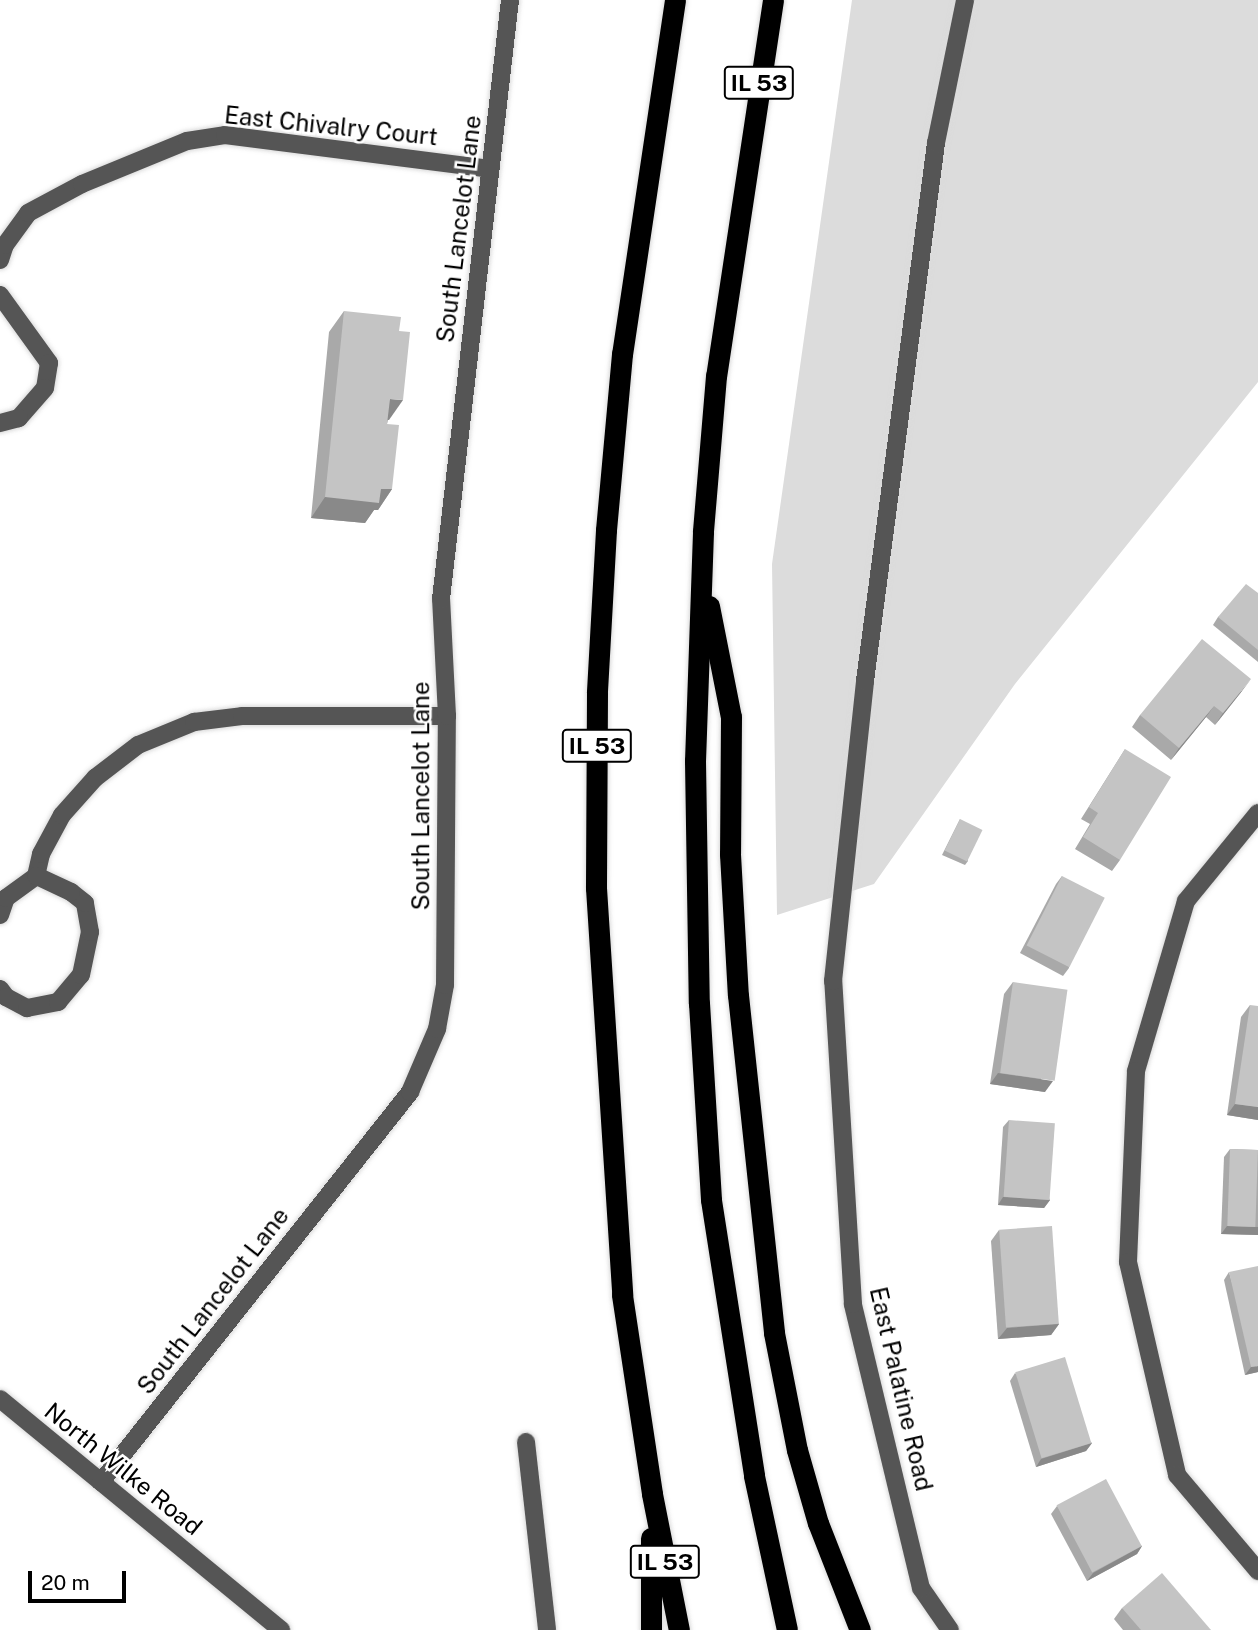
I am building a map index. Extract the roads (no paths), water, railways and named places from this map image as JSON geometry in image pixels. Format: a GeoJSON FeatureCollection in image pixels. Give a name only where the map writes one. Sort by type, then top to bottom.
{"type":"FeatureCollection","features":[{"type":"Feature","properties":{"kind":"highway","name":"IL 53"},"geometry":{"type":"LineString","coordinates":[[675,0],[622,354],[606,530],[597,693],[596,888],[622,1295],[652,1494],[679,1630]]}},
{"type":"Feature","properties":{"kind":"highway","name":"IL 53"},"geometry":{"type":"LineString","coordinates":[[773,0],[716,376],[701,570],[695,775],[699,1003],[711,1200],[754,1476],[787,1630]]}},
{"type":"Feature","properties":{"kind":"highway"},"geometry":{"type":"LineString","coordinates":[[701,570],[730,717],[730,853],[738,995],[774,1333],[807,1487],[818,1523],[860,1630]]}},
{"type":"Feature","properties":{"kind":"highway"},"geometry":{"type":"LineString","coordinates":[[651,1630],[652,1494]]}},
{"type":"Feature","properties":{"kind":"street","name":"South Lancelot Lane"},"geometry":{"type":"LineString","coordinates":[[101,1482],[410,1091],[438,1029],[445,985],[447,716],[442,599],[510,0]]}},
{"type":"Feature","properties":{"kind":"street","name":"East Palatine Road"},"geometry":{"type":"LineString","coordinates":[[950,1630],[921,1588],[853,1304],[833,981],[865,681],[936,143],[965,0]]}},
{"type":"Feature","properties":{"kind":"street","name":"East Chivalry Court"},"geometry":{"type":"LineString","coordinates":[[0,260],[5,245],[28,212],[82,184],[187,141],[225,135],[490,169]]}},
{"type":"Feature","properties":{"kind":"street"},"geometry":{"type":"LineString","coordinates":[[0,295],[50,363],[45,388],[19,418],[0,423]]}},
{"type":"Feature","properties":{"kind":"street"},"geometry":{"type":"LineString","coordinates":[[0,915],[6,898],[36,876],[41,854],[62,815],[95,778],[138,745],[194,722],[242,716],[447,716]]}},
{"type":"Feature","properties":{"kind":"street"},"geometry":{"type":"LineString","coordinates":[[1258,813],[1186,901],[1136,1072],[1128,1262],[1177,1475],[1258,1571]]}},
{"type":"Feature","properties":{"kind":"street"},"geometry":{"type":"LineString","coordinates":[[0,989],[6,997],[27,1008],[58,1002],[81,975],[90,932],[86,903],[71,892],[36,876]]}},
{"type":"Feature","properties":{"kind":"street","name":"North Wilke Road"},"geometry":{"type":"LineString","coordinates":[[0,1399],[281,1630]]}},
{"type":"Feature","properties":{"kind":"street"},"geometry":{"type":"LineString","coordinates":[[526,1442],[547,1630]]}}]}
